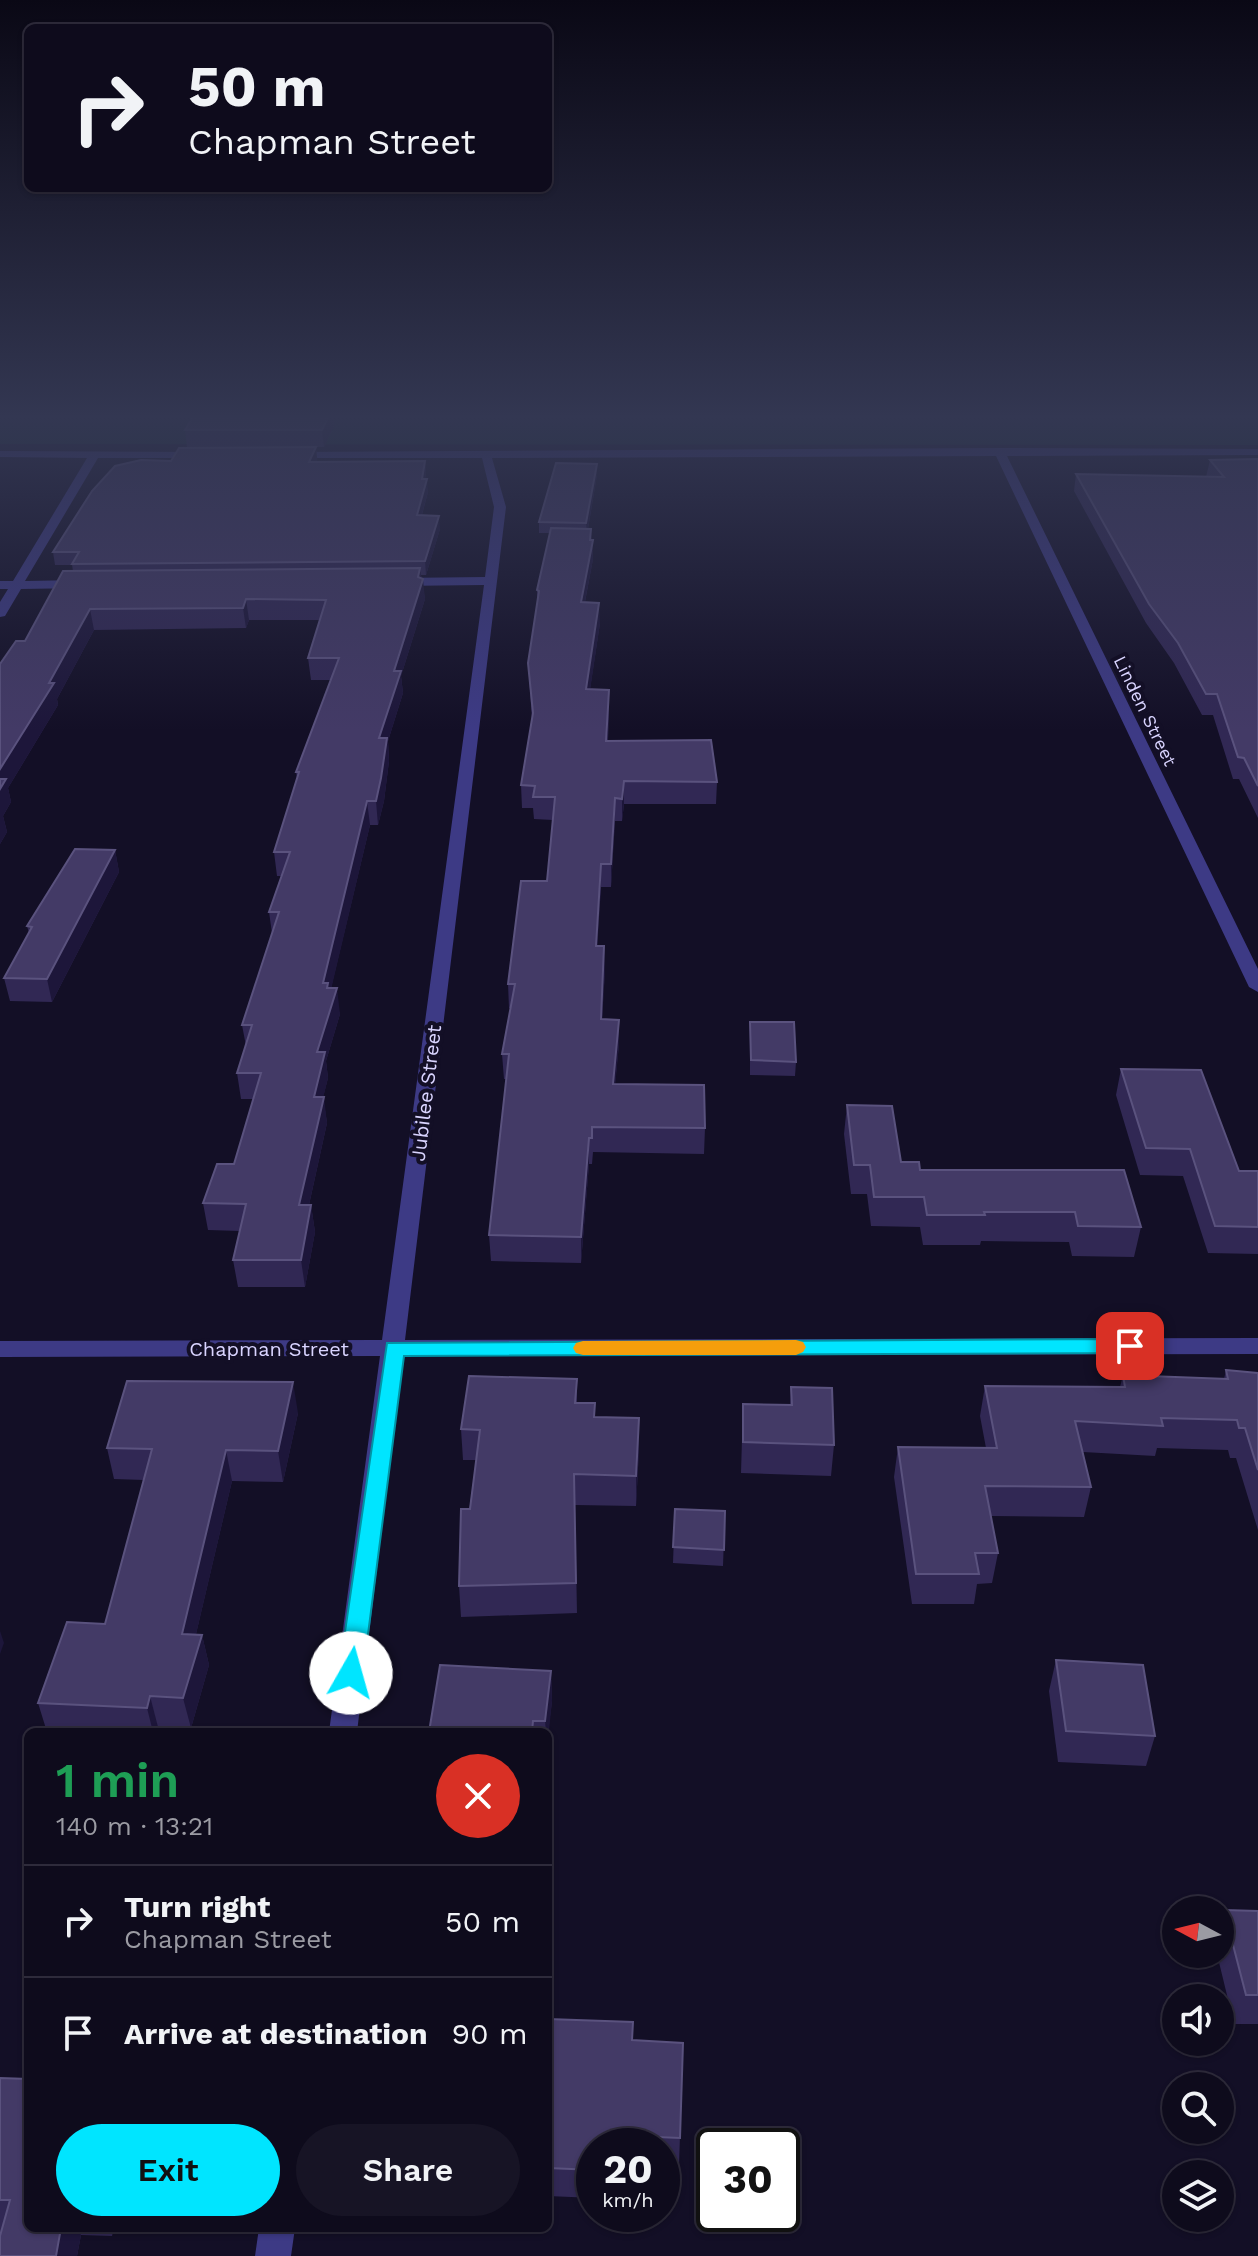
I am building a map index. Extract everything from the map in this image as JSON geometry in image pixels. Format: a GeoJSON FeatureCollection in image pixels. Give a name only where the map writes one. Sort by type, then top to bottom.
{"type":"FeatureCollection","features":[{"type":"Feature","properties":{"kind":"street"},"geometry":{"type":"LineString","coordinates":[[0,613],[56,520]]}},
{"type":"Feature","properties":{"kind":"street","name":"Jubilee Street"},"geometry":{"type":"LineString","coordinates":[[344,1728],[498,520]]}},
{"type":"Feature","properties":{"kind":"street","name":"Linden Street"},"geometry":{"type":"LineString","coordinates":[[1032,520],[1258,987]]}},
{"type":"Feature","properties":{"kind":"street"},"geometry":{"type":"LineString","coordinates":[[380,582],[490,581]]}},
{"type":"Feature","properties":{"kind":"street"},"geometry":{"type":"LineString","coordinates":[[0,585],[97,584]]}},
{"type":"Feature","properties":{"kind":"street","name":"Chapman Street"},"geometry":{"type":"LineString","coordinates":[[0,1349],[1258,1346]]}},
{"type":"Feature","properties":{"kind":"street"},"geometry":{"type":"LineString","coordinates":[[273,2256],[276,2232]]}},
{"type":"Feature","properties":{"kind":"building"},"geometry":{"type":"Polygon","coordinates":[[[73,520],[438,520],[425,561],[72,564],[79,552],[53,552],[73,520]]]}},
{"type":"Feature","properties":{"kind":"building"},"geometry":{"type":"Polygon","coordinates":[[[539,520],[587,520],[586,523],[539,520]]]}},
{"type":"Feature","properties":{"kind":"building"},"geometry":{"type":"Polygon","coordinates":[[[1102,520],[1258,520],[1258,786],[1244,758],[1238,757],[1217,694],[1206,694],[1178,643],[1149,604],[1102,520]]]}},
{"type":"Feature","properties":{"kind":"building"},"geometry":{"type":"Polygon","coordinates":[[[551,528],[591,529],[590,540],[593,540],[581,602],[599,603],[586,689],[609,690],[606,741],[711,740],[717,782],[624,781],[622,799],[615,798],[611,864],[601,864],[596,946],[604,946],[601,1019],[619,1020],[613,1084],[704,1085],[705,1128],[592,1127],[581,1237],[489,1235],[509,1054],[502,1054],[515,984],[508,984],[521,881],[547,881],[555,797],[533,797],[535,786],[521,785],[533,713],[528,663],[537,590],[551,528]]]}},
{"type":"Feature","properties":{"kind":"building"},"geometry":{"type":"Polygon","coordinates":[[[420,568],[418,577],[423,579],[394,671],[401,671],[379,738],[387,738],[376,801],[367,801],[323,983],[328,983],[327,988],[337,988],[317,1052],[325,1052],[314,1097],[324,1097],[299,1205],[311,1205],[301,1260],[233,1260],[246,1204],[203,1203],[217,1164],[234,1164],[261,1073],[237,1073],[252,1025],[242,1025],[279,912],[269,912],[290,852],[274,852],[299,772],[296,772],[339,658],[308,658],[326,600],[246,599],[243,608],[90,609],[49,683],[54,683],[0,769],[0,664],[16,641],[25,641],[63,571],[420,568]]]}},
{"type":"Feature","properties":{"kind":"building"},"geometry":{"type":"Polygon","coordinates":[[[75,849],[115,850],[47,979],[4,978],[32,927],[27,926],[75,849]]]}},
{"type":"Feature","properties":{"kind":"building"},"geometry":{"type":"Polygon","coordinates":[[[750,1022],[794,1022],[796,1062],[751,1060],[750,1022]]]}},
{"type":"Feature","properties":{"kind":"building"},"geometry":{"type":"Polygon","coordinates":[[[1121,1069],[1201,1070],[1239,1171],[1258,1171],[1258,1227],[1215,1226],[1190,1149],[1146,1148],[1121,1069]]]}},
{"type":"Feature","properties":{"kind":"building"},"geometry":{"type":"Polygon","coordinates":[[[847,1105],[892,1106],[901,1162],[919,1162],[920,1170],[1124,1170],[1141,1227],[1078,1226],[1075,1212],[927,1215],[924,1197],[874,1197],[870,1165],[854,1165],[847,1105]]]}},
{"type":"Feature","properties":{"kind":"building"},"geometry":{"type":"Polygon","coordinates":[[[1226,1370],[1258,1373],[1258,1470],[1245,1428],[1239,1428],[1237,1420],[1161,1418],[1163,1426],[1075,1421],[1091,1487],[985,1486],[998,1553],[975,1553],[979,1574],[916,1574],[898,1447],[997,1448],[985,1386],[1125,1387],[1123,1375],[1228,1379],[1226,1370]]]}},
{"type":"Feature","properties":{"kind":"building"},"geometry":{"type":"Polygon","coordinates":[[[469,1376],[577,1379],[575,1403],[595,1403],[594,1417],[639,1418],[636,1476],[574,1474],[576,1583],[459,1586],[461,1509],[470,1509],[480,1430],[461,1429],[469,1376]]]}},
{"type":"Feature","properties":{"kind":"building"},"geometry":{"type":"Polygon","coordinates":[[[127,1381],[293,1382],[278,1451],[226,1450],[182,1634],[202,1635],[183,1698],[150,1696],[147,1708],[38,1703],[67,1622],[105,1624],[152,1449],[107,1448],[127,1381]]]}},
{"type":"Feature","properties":{"kind":"building"},"geometry":{"type":"Polygon","coordinates":[[[791,1387],[832,1388],[834,1445],[743,1442],[743,1404],[792,1405],[791,1387]]]}},
{"type":"Feature","properties":{"kind":"building"},"geometry":{"type":"Polygon","coordinates":[[[675,1509],[725,1511],[724,1550],[673,1547],[675,1509]]]}},
{"type":"Feature","properties":{"kind":"building"},"geometry":{"type":"Polygon","coordinates":[[[1056,1660],[1143,1665],[1155,1736],[1066,1731],[1056,1660]]]}},
{"type":"Feature","properties":{"kind":"building"},"geometry":{"type":"Polygon","coordinates":[[[440,1665],[551,1671],[545,1721],[533,1721],[532,1728],[430,1728],[440,1665]]]}},
{"type":"Feature","properties":{"kind":"building"},"geometry":{"type":"Polygon","coordinates":[[[1234,1910],[1258,1911],[1258,1995],[1246,1995],[1234,1949],[1234,1910]]]}},
{"type":"Feature","properties":{"kind":"building"},"geometry":{"type":"Polygon","coordinates":[[[552,2019],[633,2022],[632,2040],[683,2043],[680,2138],[680,2128],[576,2128],[576,2169],[552,2168],[552,2019]]]}},
{"type":"Feature","properties":{"kind":"building"},"geometry":{"type":"Polygon","coordinates":[[[0,2078],[24,2079],[24,2232],[60,2232],[56,2256],[0,2256],[0,2236],[10,2200],[0,2200],[0,2078]]]}},
{"type":"Feature","properties":{"kind":"slow traffic"},"geometry":{"type":"LineString","coordinates":[[583,1348],[796,1347]]}},
{"type":"Feature","properties":{"kind":"route"},"geometry":{"type":"LineString","coordinates":[[351,1673],[394,1349],[1130,1346]]}}]}
